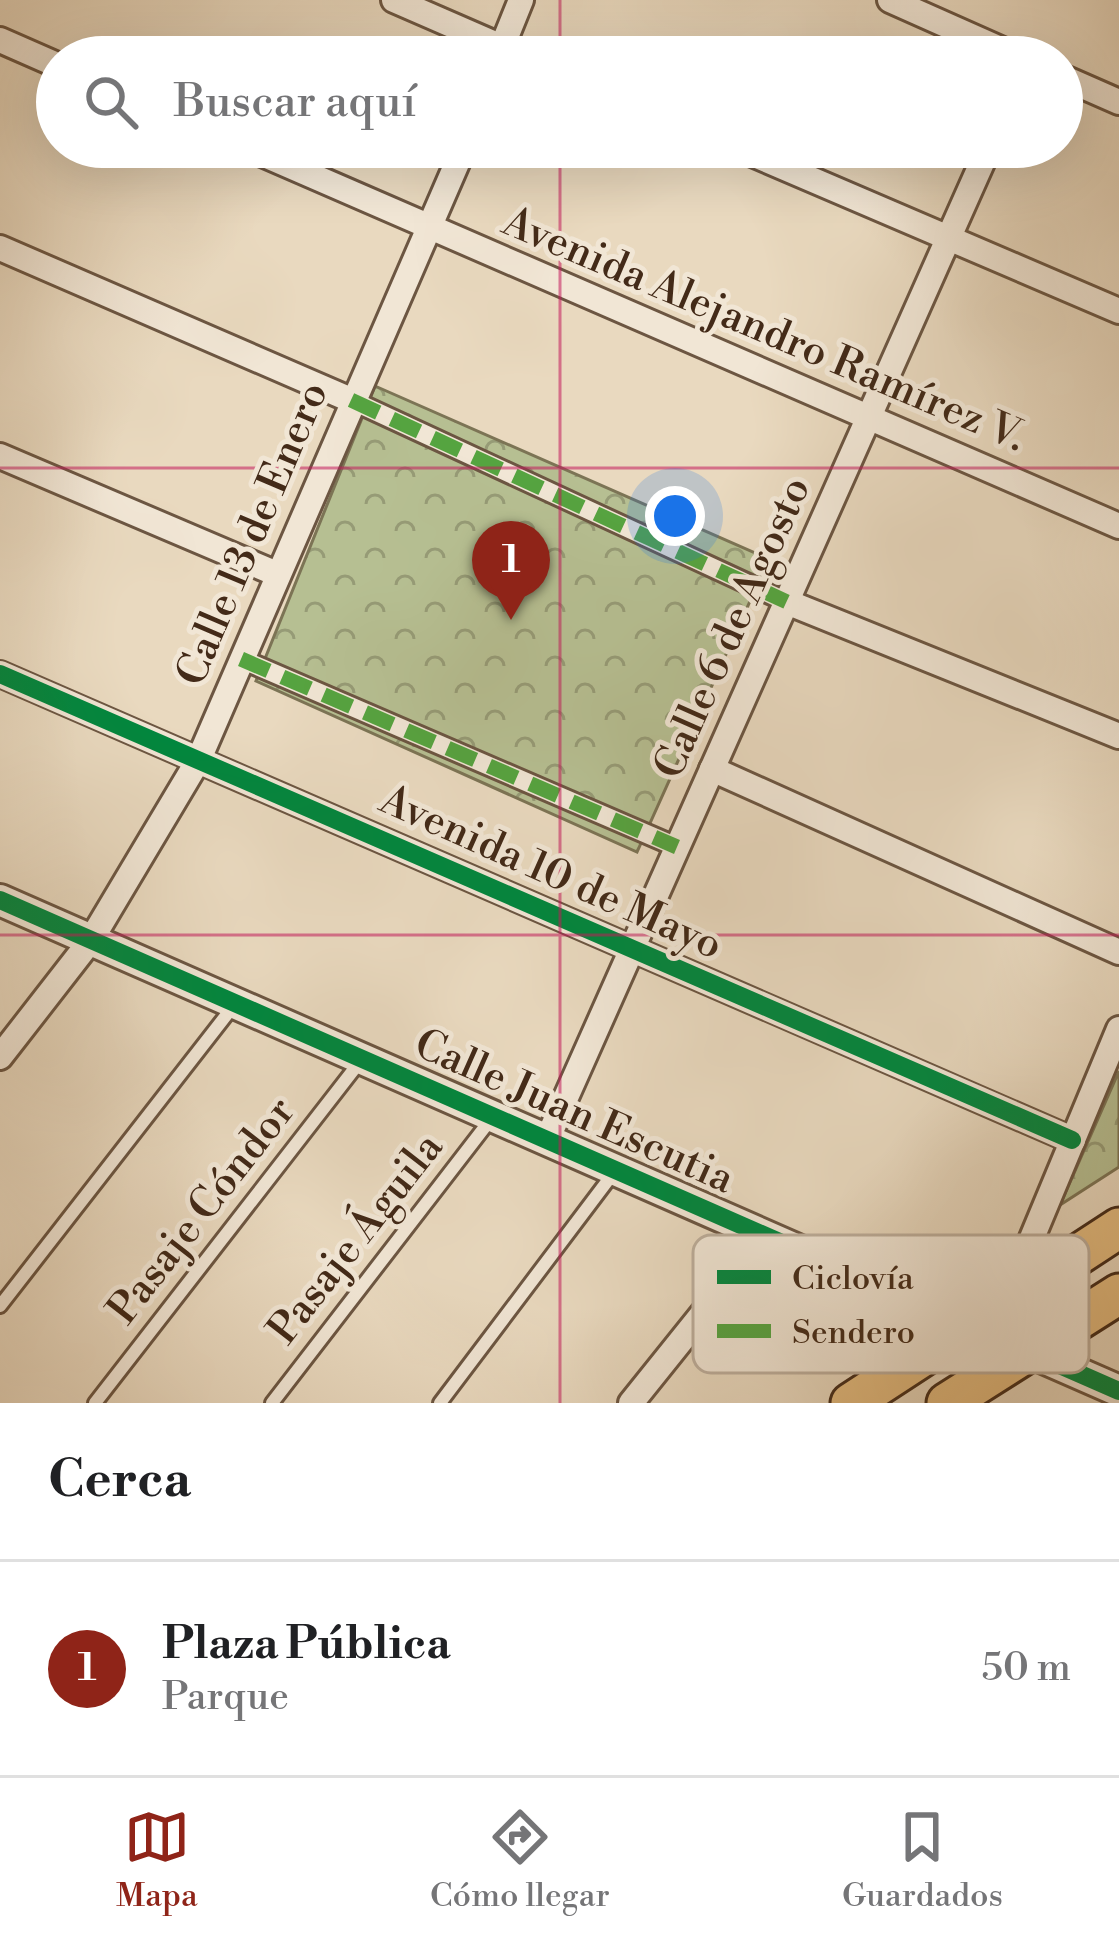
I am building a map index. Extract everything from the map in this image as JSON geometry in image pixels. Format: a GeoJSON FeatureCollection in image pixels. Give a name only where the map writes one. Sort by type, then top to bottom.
{"type":"FeatureCollection","features":[{"type":"Feature","properties":{"kind":"main road"},"geometry":{"type":"LineString","coordinates":[[1089,1248],[1119,1228]]}},
{"type":"Feature","properties":{"kind":"main road"},"geometry":{"type":"LineString","coordinates":[[1089,1313],[1119,1294]]}},
{"type":"Feature","properties":{"kind":"main road"},"geometry":{"type":"LineString","coordinates":[[851,1403],[899,1373]]}},
{"type":"Feature","properties":{"kind":"main road"},"geometry":{"type":"LineString","coordinates":[[947,1403],[995,1373]]}},
{"type":"Feature","properties":{"kind":"street"},"geometry":{"type":"LineString","coordinates":[[394,0],[470,36]]}},
{"type":"Feature","properties":{"kind":"street"},"geometry":{"type":"LineString","coordinates":[[512,36],[521,0]]}},
{"type":"Feature","properties":{"kind":"street"},"geometry":{"type":"LineString","coordinates":[[902,2],[974,36]]}},
{"type":"Feature","properties":{"kind":"street"},"geometry":{"type":"LineString","coordinates":[[0,40],[36,55]]}},
{"type":"Feature","properties":{"kind":"street"},"geometry":{"type":"LineString","coordinates":[[1083,86],[1119,102]]}},
{"type":"Feature","properties":{"kind":"street","name":"Avenida Alejandro Ramírez V."},"geometry":{"type":"LineString","coordinates":[[295,168],[1119,526]]}},
{"type":"Feature","properties":{"kind":"street","name":"Calle 13 de Enero"},"geometry":{"type":"LineString","coordinates":[[0,1057],[91,940],[199,759],[455,168]]}},
{"type":"Feature","properties":{"kind":"street"},"geometry":{"type":"LineString","coordinates":[[785,168],[1119,311]]}},
{"type":"Feature","properties":{"kind":"street","name":"Calle 6 de Agosto"},"geometry":{"type":"LineString","coordinates":[[548,1140],[980,168]]}},
{"type":"Feature","properties":{"kind":"street"},"geometry":{"type":"LineString","coordinates":[[0,248],[351,400],[787,602],[1119,736]]}},
{"type":"Feature","properties":{"kind":"street"},"geometry":{"type":"LineString","coordinates":[[0,456],[278,574]]}},
{"type":"Feature","properties":{"kind":"street"},"geometry":{"type":"LineString","coordinates":[[242,659],[677,847]]}},
{"type":"Feature","properties":{"kind":"street","name":"Avenida 10 de Mayo"},"geometry":{"type":"LineString","coordinates":[[0,674],[1072,1140]]}},
{"type":"Feature","properties":{"kind":"street"},"geometry":{"type":"LineString","coordinates":[[712,770],[1119,952]]}},
{"type":"Feature","properties":{"kind":"street","name":"Calle Juan Escutia"},"geometry":{"type":"LineString","coordinates":[[0,900],[763,1235]]}},
{"type":"Feature","properties":{"kind":"street"},"geometry":{"type":"LineString","coordinates":[[1033,1235],[1119,1029]]}},
{"type":"Feature","properties":{"kind":"street"},"geometry":{"type":"LineString","coordinates":[[631,1403],[693,1326]]}},
{"type":"Feature","properties":{"kind":"street","name":"Calle Juan Escutia"},"geometry":{"type":"LineString","coordinates":[[1077,1373],[1119,1391]]}},
{"type":"Feature","properties":{"kind":"lane"},"geometry":{"type":"LineString","coordinates":[[0,1306],[236,1003]]}},
{"type":"Feature","properties":{"kind":"lane","name":"Pasaje Cóndor"},"geometry":{"type":"LineString","coordinates":[[94,1403],[362,1059]]}},
{"type":"Feature","properties":{"kind":"lane","name":"Pasaje Águila"},"geometry":{"type":"LineString","coordinates":[[272,1403],[493,1116]]}},
{"type":"Feature","properties":{"kind":"lane"},"geometry":{"type":"LineString","coordinates":[[440,1403],[616,1170]]}},
{"type":"Feature","properties":{"kind":"lane"},"geometry":{"type":"LineString","coordinates":[[1109,1403],[1119,1391]]}},
{"type":"Feature","properties":{"kind":"green space"},"geometry":{"type":"Polygon","coordinates":[[[375,386],[769,559],[637,852],[256,681],[375,386]]]}},
{"type":"Feature","properties":{"kind":"green space"},"geometry":{"type":"Polygon","coordinates":[[[1119,1071],[1119,1167],[1060,1205],[1119,1071]]]}},
{"type":"Feature","properties":{"kind":"marked path"},"geometry":{"type":"LineString","coordinates":[[351,400],[787,602]]}},
{"type":"Feature","properties":{"kind":"marked path"},"geometry":{"type":"LineString","coordinates":[[241,659],[677,847]]}},
{"type":"Feature","properties":{"kind":"cycle path"},"geometry":{"type":"LineString","coordinates":[[0,674],[1072,1140]]}},
{"type":"Feature","properties":{"kind":"cycle path"},"geometry":{"type":"LineString","coordinates":[[0,900],[763,1235]]}},
{"type":"Feature","properties":{"kind":"cycle path"},"geometry":{"type":"LineString","coordinates":[[1078,1373],[1119,1391]]}},
{"type":"Feature","properties":{"kind":"place","name":"Plaza Pública"},"geometry":{"type":"Point","coordinates":[511,620]}}]}
